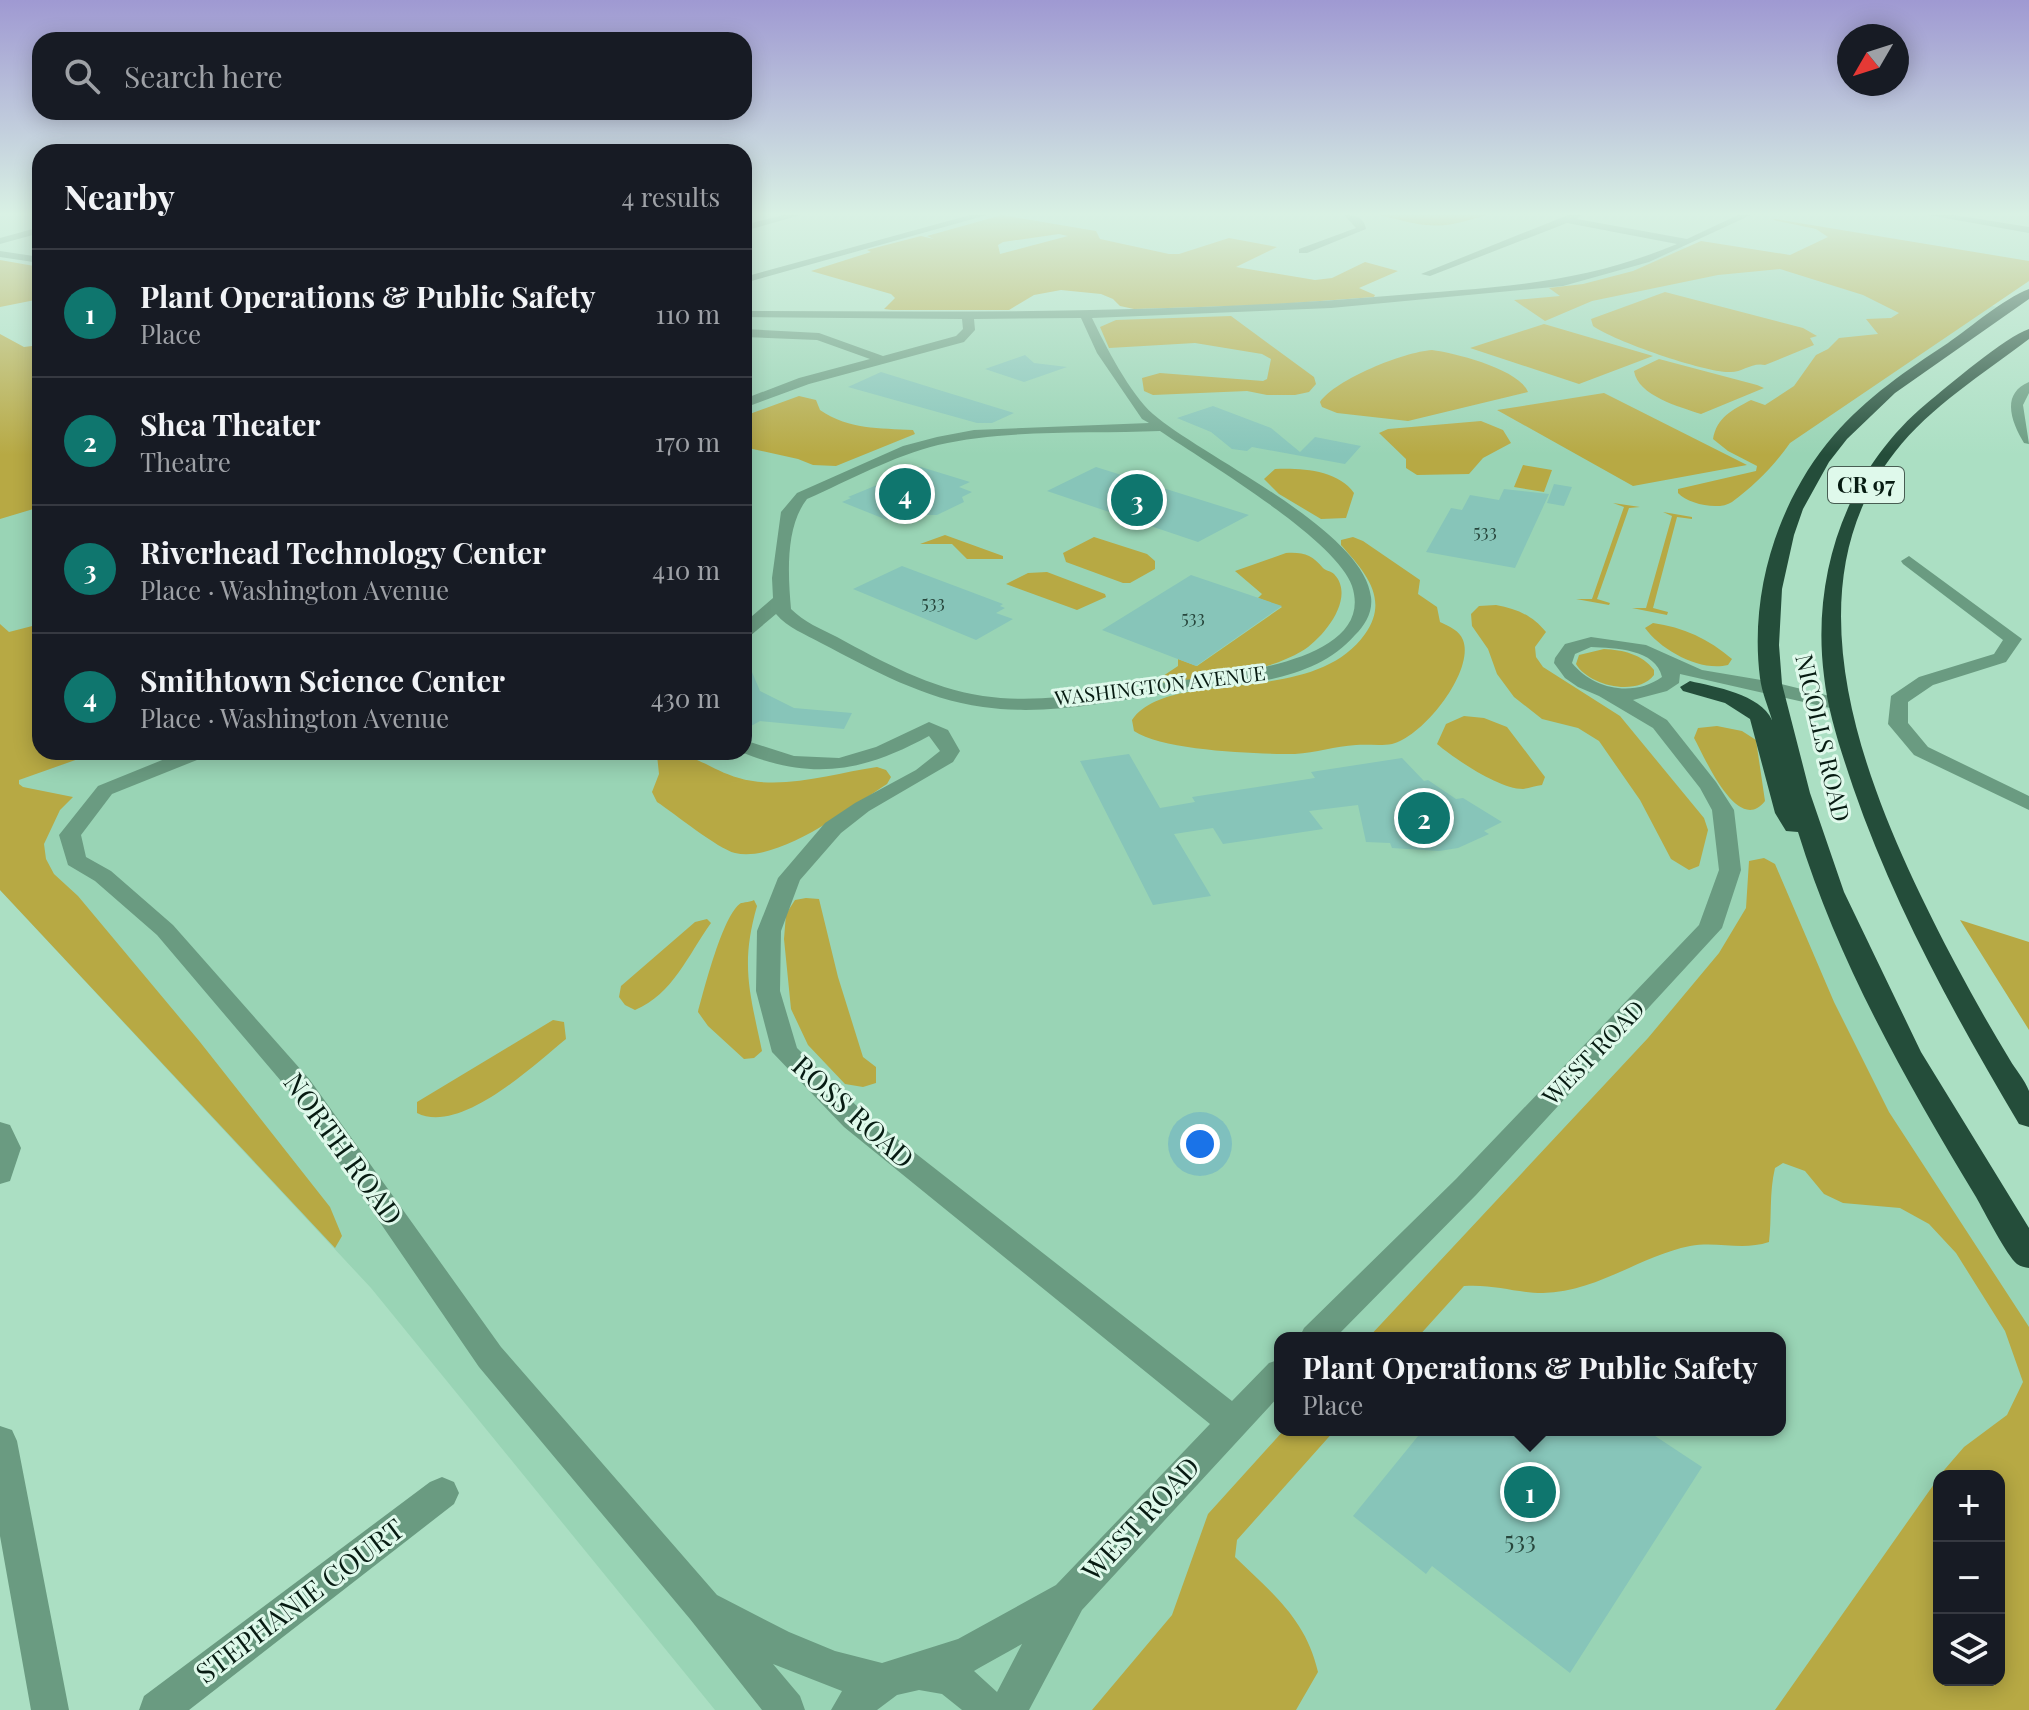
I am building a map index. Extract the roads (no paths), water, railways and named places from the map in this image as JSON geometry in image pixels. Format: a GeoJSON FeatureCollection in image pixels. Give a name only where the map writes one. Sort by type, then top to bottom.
{"type":"FeatureCollection","features":[{"type":"Feature","properties":{"kind":"highway","name":"NICOLLS ROAD"},"geometry":{"type":"LineString","coordinates":[[2026,295],[1883,398],[1847,430],[1823,458],[1800,495],[1780,545],[1770,614],[1770,676],[1799,796],[1835,897],[1861,958],[1927,1085],[2029,1255]]}},
{"type":"Feature","properties":{"kind":"highway","name":"NICOLLS ROAD"},"geometry":{"type":"LineString","coordinates":[[2029,333],[1911,426],[1887,453],[1866,485],[1850,522],[1837,566],[1834,654],[1839,704],[1867,793],[1906,890],[1963,1004],[2029,1116]]}},
{"type":"Feature","properties":{"kind":"highway"},"geometry":{"type":"LineString","coordinates":[[1690,687],[1732,699],[1760,716],[1787,813],[1835,897]]}},
{"type":"Feature","properties":{"kind":"street"},"geometry":{"type":"LineString","coordinates":[[752,314],[968,316],[1084,313],[1284,307],[1440,295]]}},
{"type":"Feature","properties":{"kind":"street","name":"WASHINGTON AVENUE"},"geometry":{"type":"LineString","coordinates":[[780,601],[786,615],[809,631],[917,686],[949,696],[1010,704],[1264,675],[1296,666],[1322,654],[1342,639],[1355,625],[1361,610],[1362,589],[1338,555],[1316,531],[1161,427],[1139,406],[1109,363],[1084,313]]}},
{"type":"Feature","properties":{"kind":"street"},"geometry":{"type":"LineString","coordinates":[[752,401],[804,381],[960,339],[969,330],[968,316]]}},
{"type":"Feature","properties":{"kind":"street"},"geometry":{"type":"LineString","coordinates":[[752,333],[819,337],[883,360]]}},
{"type":"Feature","properties":{"kind":"street"},"geometry":{"type":"LineString","coordinates":[[2026,388],[2016,405],[2019,421],[2029,440]]}},
{"type":"Feature","properties":{"kind":"street"},"geometry":{"type":"LineString","coordinates":[[752,625],[780,601],[789,512],[802,496],[908,449],[937,441],[974,434],[1161,427]]}},
{"type":"Feature","properties":{"kind":"street"},"geometry":{"type":"LineString","coordinates":[[1909,561],[2013,639],[2000,658],[1926,681],[1898,700],[1898,724],[1921,751],[2029,804]]}},
{"type":"Feature","properties":{"kind":"street","name":"WEST ROAD"},"geometry":{"type":"LineString","coordinates":[[1321,1332],[1466,1187],[1710,928],[1730,870],[1723,810],[1709,786],[1660,724],[1605,691],[1577,679],[1567,671],[1563,656],[1568,649],[1591,642],[1638,648],[1662,660]]}},
{"type":"Feature","properties":{"kind":"street"},"geometry":{"type":"LineString","coordinates":[[1662,660],[1697,675],[1839,704]]}},
{"type":"Feature","properties":{"kind":"street"},"geometry":{"type":"LineString","coordinates":[[1660,724],[1654,700],[1659,690],[1672,679],[1672,673],[1662,660]]}},
{"type":"Feature","properties":{"kind":"street"},"geometry":{"type":"LineString","coordinates":[[1605,691],[1636,694],[1690,687],[1774,693]]}},
{"type":"Feature","properties":{"kind":"street","name":"ROSS ROAD"},"geometry":{"type":"LineString","coordinates":[[752,749],[777,760],[808,766],[835,765],[875,757],[937,735],[950,751],[946,758],[923,774],[862,807],[833,828],[789,878],[769,931],[768,991],[785,1052],[854,1120],[1232,1421]]}},
{"type":"Feature","properties":{"kind":"street","name":"NORTH ROAD"},"geometry":{"type":"LineString","coordinates":[[180,760],[105,790],[70,835],[76,860],[103,876],[165,930],[301,1087],[490,1357],[703,1606],[786,1710]]}},
{"type":"Feature","properties":{"kind":"street"},"geometry":{"type":"LineString","coordinates":[[0,1132],[7,1148],[0,1173]]}},
{"type":"Feature","properties":{"kind":"street","name":"WEST ROAD"},"geometry":{"type":"LineString","coordinates":[[1009,1710],[1069,1597],[1274,1379]]}},
{"type":"Feature","properties":{"kind":"street"},"geometry":{"type":"LineString","coordinates":[[0,1441],[5,1495],[50,1710]]}},
{"type":"Feature","properties":{"kind":"street","name":"STEPHANIE COURT"},"geometry":{"type":"LineString","coordinates":[[158,1710],[442,1493]]}},
{"type":"Feature","properties":{"kind":"street","name":"WEST ROAD"},"geometry":{"type":"LineString","coordinates":[[881,1682],[891,1676],[918,1671],[966,1655],[1069,1597]]}},
{"type":"Feature","properties":{"kind":"street","name":"NORTH ROAD"},"geometry":{"type":"LineString","coordinates":[[703,1606],[794,1656],[825,1669],[881,1682]]}},
{"type":"Feature","properties":{"kind":"street"},"geometry":{"type":"LineString","coordinates":[[918,1671],[944,1674],[968,1687],[987,1710]]}},
{"type":"Feature","properties":{"kind":"street"},"geometry":{"type":"LineString","coordinates":[[850,1710],[867,1690],[881,1682]]}},
{"type":"Feature","properties":{"kind":"place","name":"Smithtown Science Center"},"geometry":{"type":"Point","coordinates":[905,494]}},
{"type":"Feature","properties":{"kind":"place","name":"Riverhead Technology Center"},"geometry":{"type":"Point","coordinates":[1137,500]}},
{"type":"Feature","properties":{"kind":"place","name":"Shea Theater"},"geometry":{"type":"Point","coordinates":[1424,818]}},
{"type":"Feature","properties":{"kind":"place","name":"Plant Operations & Public Safety"},"geometry":{"type":"Point","coordinates":[1530,1492]}}]}
